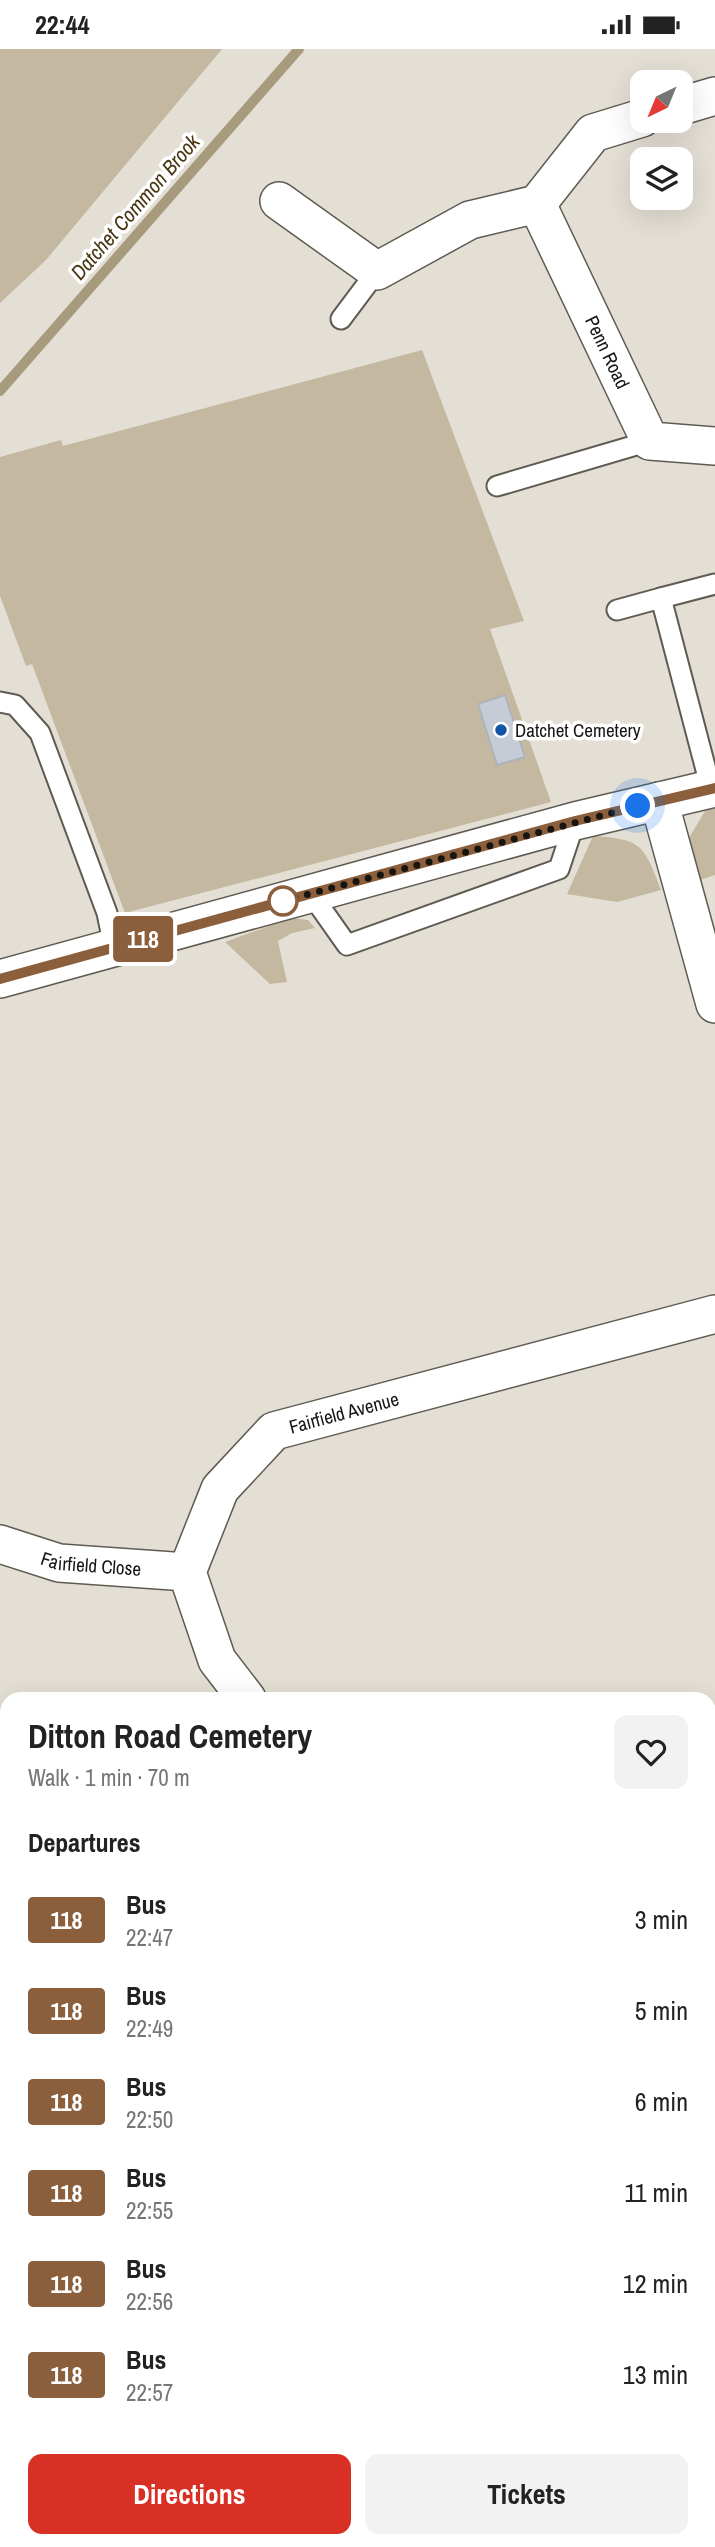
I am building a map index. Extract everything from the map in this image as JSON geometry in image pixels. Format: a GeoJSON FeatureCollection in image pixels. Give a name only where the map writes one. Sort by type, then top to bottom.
{"type":"FeatureCollection","features":[{"type":"Feature","properties":{"kind":"street"},"geometry":{"type":"LineString","coordinates":[[693,102],[715,96]]}},
{"type":"Feature","properties":{"kind":"street"},"geometry":{"type":"LineString","coordinates":[[279,201],[377,271],[470,220],[537,204],[593,133],[630,122]]}},
{"type":"Feature","properties":{"kind":"street","name":"Penn Road"},"geometry":{"type":"LineString","coordinates":[[537,204],[650,441]]}},
{"type":"Feature","properties":{"kind":"street"},"geometry":{"type":"LineString","coordinates":[[650,441],[715,446]]}},
{"type":"Feature","properties":{"kind":"street"},"geometry":{"type":"LineString","coordinates":[[0,979],[575,821],[713,789]]}},
{"type":"Feature","properties":{"kind":"street"},"geometry":{"type":"LineString","coordinates":[[659,801],[715,1004]]}},
{"type":"Feature","properties":{"kind":"street","name":"Fairfield Avenue"},"geometry":{"type":"LineString","coordinates":[[187,1572],[220,1489],[274,1431],[715,1314]]}},
{"type":"Feature","properties":{"kind":"street","name":"Fairfield Close"},"geometry":{"type":"LineString","coordinates":[[0,1544],[59,1563],[187,1572]]}},
{"type":"Feature","properties":{"kind":"street"},"geometry":{"type":"LineString","coordinates":[[187,1572],[217,1660],[242,1692]]}},
{"type":"Feature","properties":{"kind":"lane"},"geometry":{"type":"LineString","coordinates":[[341,319],[377,271]]}},
{"type":"Feature","properties":{"kind":"lane"},"geometry":{"type":"LineString","coordinates":[[497,486],[650,441]]}},
{"type":"Feature","properties":{"kind":"lane"},"geometry":{"type":"LineString","coordinates":[[617,610],[715,584]]}},
{"type":"Feature","properties":{"kind":"lane"},"geometry":{"type":"LineString","coordinates":[[661,598],[713,789]]}},
{"type":"Feature","properties":{"kind":"lane"},"geometry":{"type":"LineString","coordinates":[[0,702],[15,705],[40,733],[107,913],[114,947]]}},
{"type":"Feature","properties":{"kind":"lane"},"geometry":{"type":"LineString","coordinates":[[311,894],[347,945],[559,869],[575,821]]}},
{"type":"Feature","properties":{"kind":"shaded area"},"geometry":{"type":"Polygon","coordinates":[[[0,49],[222,49],[46,260],[0,303],[0,49]]]}},
{"type":"Feature","properties":{"kind":"shaded area"},"geometry":{"type":"Polygon","coordinates":[[[422,350],[524,621],[490,629],[551,802],[125,913],[32,664],[26,666],[0,596],[0,457],[61,440],[63,446],[422,350]]]}},
{"type":"Feature","properties":{"kind":"shaded area"},"geometry":{"type":"Polygon","coordinates":[[[715,806],[715,875],[700,880],[684,846],[707,808],[715,806]]]}},
{"type":"Feature","properties":{"kind":"shaded area"},"geometry":{"type":"Polygon","coordinates":[[[593,836],[622,839],[639,847],[650,863],[661,890],[617,902],[567,894],[593,836]]]}},
{"type":"Feature","properties":{"kind":"shaded area"},"geometry":{"type":"Polygon","coordinates":[[[291,918],[308,920],[315,928],[292,933],[278,941],[287,982],[270,984],[225,942],[291,918]]]}},
{"type":"Feature","properties":{"kind":"building","name":"Datchet Cemetery"},"geometry":{"type":"Polygon","coordinates":[[[505,695],[525,757],[497,765],[478,704],[505,695]]]}},
{"type":"Feature","properties":{"kind":"waterway","name":"Datchet Common Brook"},"geometry":{"type":"LineString","coordinates":[[0,391],[299,49]]}},
{"type":"Feature","properties":{"kind":"bus line","name":"118"},"geometry":{"type":"LineString","coordinates":[[0,979],[575,821],[715,788]]}},
{"type":"Feature","properties":{"kind":"place","name":"Datchet Cemetery"},"geometry":{"type":"Point","coordinates":[501,730]}},
{"type":"Feature","properties":{"kind":"route"},"geometry":{"type":"LineString","coordinates":[[283,901],[638,806]]}}]}
